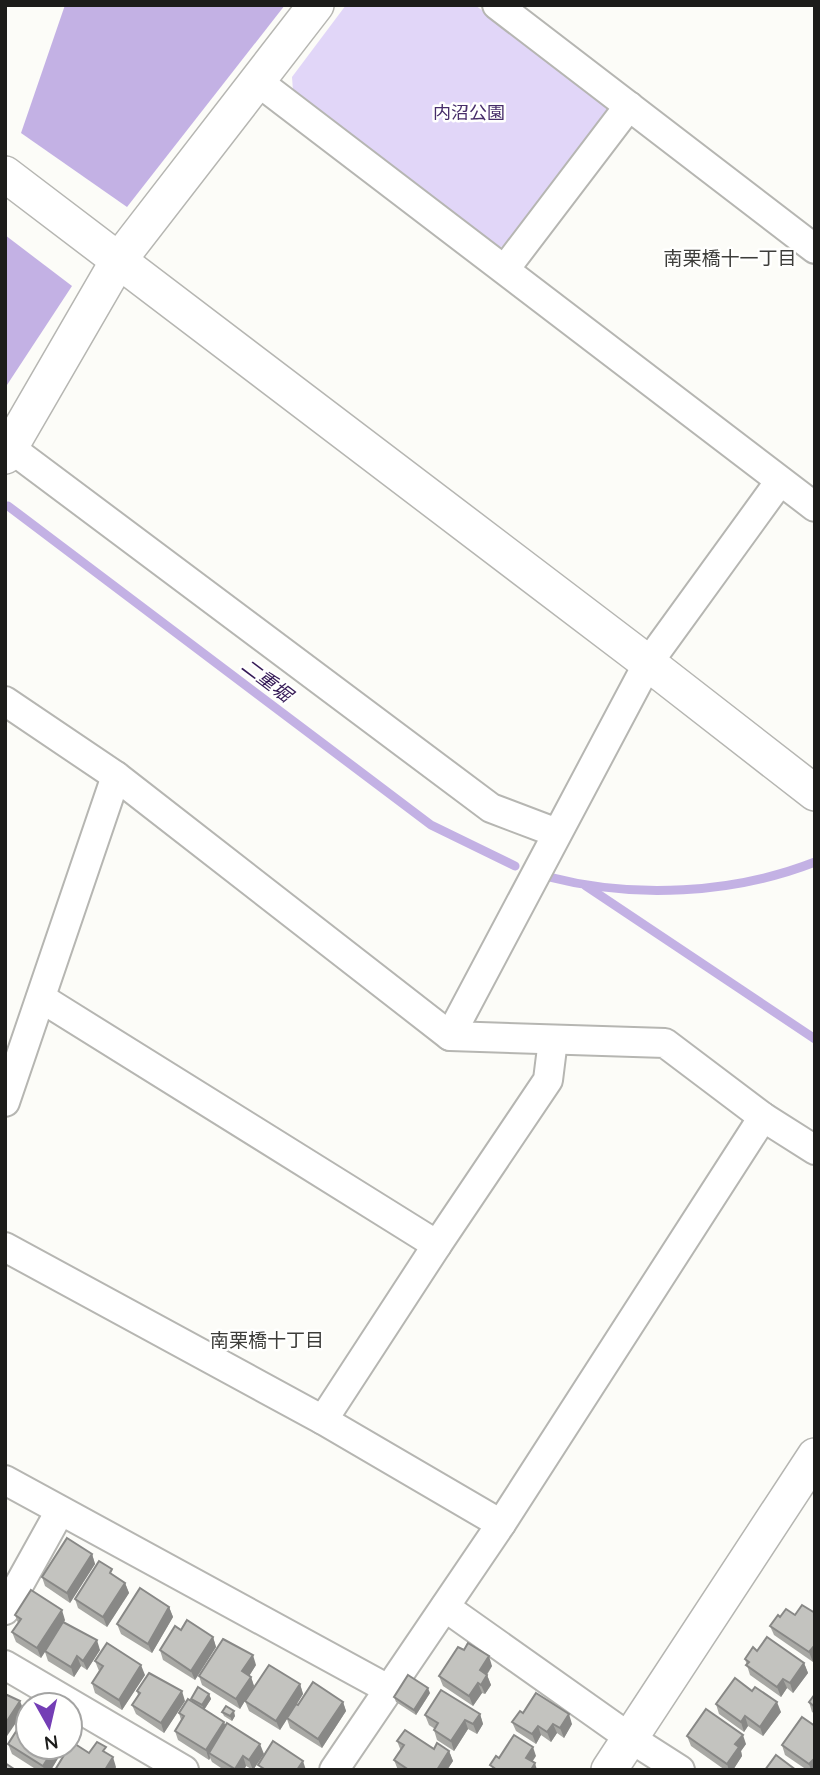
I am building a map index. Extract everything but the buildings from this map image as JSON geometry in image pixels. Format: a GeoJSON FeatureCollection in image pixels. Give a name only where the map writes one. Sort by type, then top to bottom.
{"type":"FeatureCollection","features":[{"type":"Feature","properties":{"kind":"street"},"geometry":{"type":"LineString","coordinates":[[316,5],[118,261],[7,452],[491,808],[557,833]]}},
{"type":"Feature","properties":{"kind":"street"},"geometry":{"type":"LineString","coordinates":[[497,5],[815,249]]}},
{"type":"Feature","properties":{"kind":"street"},"geometry":{"type":"LineString","coordinates":[[257,81],[815,508]]}},
{"type":"Feature","properties":{"kind":"street"},"geometry":{"type":"LineString","coordinates":[[505,269],[629,107]]}},
{"type":"Feature","properties":{"kind":"street"},"geometry":{"type":"LineString","coordinates":[[5,174],[815,793]]}},
{"type":"Feature","properties":{"kind":"street"},"geometry":{"type":"LineString","coordinates":[[450,1036],[648,663],[780,481]]}},
{"type":"Feature","properties":{"kind":"street"},"geometry":{"type":"LineString","coordinates":[[5,701],[117,776],[450,1036],[665,1043],[763,1117],[815,1150]]}},
{"type":"Feature","properties":{"kind":"street"},"geometry":{"type":"LineString","coordinates":[[5,1102],[117,776]]}},
{"type":"Feature","properties":{"kind":"street"},"geometry":{"type":"LineString","coordinates":[[41,998],[437,1245]]}},
{"type":"Feature","properties":{"kind":"street"},"geometry":{"type":"LineString","coordinates":[[323,1420],[548,1080],[553,1040]]}},
{"type":"Feature","properties":{"kind":"street"},"geometry":{"type":"LineString","coordinates":[[334,1770],[501,1524],[763,1117]]}},
{"type":"Feature","properties":{"kind":"street"},"geometry":{"type":"LineString","coordinates":[[5,1247],[323,1420],[501,1524]]}},
{"type":"Feature","properties":{"kind":"street"},"geometry":{"type":"LineString","coordinates":[[609,1770],[815,1456]]}},
{"type":"Feature","properties":{"kind":"street"},"geometry":{"type":"LineString","coordinates":[[5,1480],[388,1689]]}},
{"type":"Feature","properties":{"kind":"street"},"geometry":{"type":"LineString","coordinates":[[5,1610],[60,1511]]}},
{"type":"Feature","properties":{"kind":"street"},"geometry":{"type":"LineString","coordinates":[[444,1606],[630,1738],[680,1770]]}},
{"type":"Feature","properties":{"kind":"street"},"geometry":{"type":"LineString","coordinates":[[5,1665],[184,1770]]}},
{"type":"Feature","properties":{"kind":"green space","name":"内沼公園"},"geometry":{"type":"Polygon","coordinates":[[[346,5],[475,5],[607,106],[609,121],[513,246],[499,247],[293,91],[292,77],[346,5]]]}},
{"type":"Feature","properties":{"kind":"shaded area"},"geometry":{"type":"Polygon","coordinates":[[[65,5],[285,5],[127,207],[21,133],[65,5]]]}},
{"type":"Feature","properties":{"kind":"shaded area"},"geometry":{"type":"Polygon","coordinates":[[[5,235],[72,286],[5,388],[5,235]]]}},
{"type":"Feature","properties":{"kind":"waterway","name":"二重堀"},"geometry":{"type":"LineString","coordinates":[[8,506],[431,825],[515,866]]}},
{"type":"Feature","properties":{"kind":"waterway","name":"二重堀"},"geometry":{"type":"LineString","coordinates":[[549,877],[615,888],[683,890],[751,881],[815,862]]}},
{"type":"Feature","properties":{"kind":"waterway"},"geometry":{"type":"LineString","coordinates":[[586,886],[815,1039]]}},
{"type":"Feature","properties":{"kind":"district","name":"南栗橋十一丁目"},"geometry":{"type":"Point","coordinates":[730,258]}},
{"type":"Feature","properties":{"kind":"district","name":"南栗橋十丁目"},"geometry":{"type":"Point","coordinates":[267,1340]}}]}
